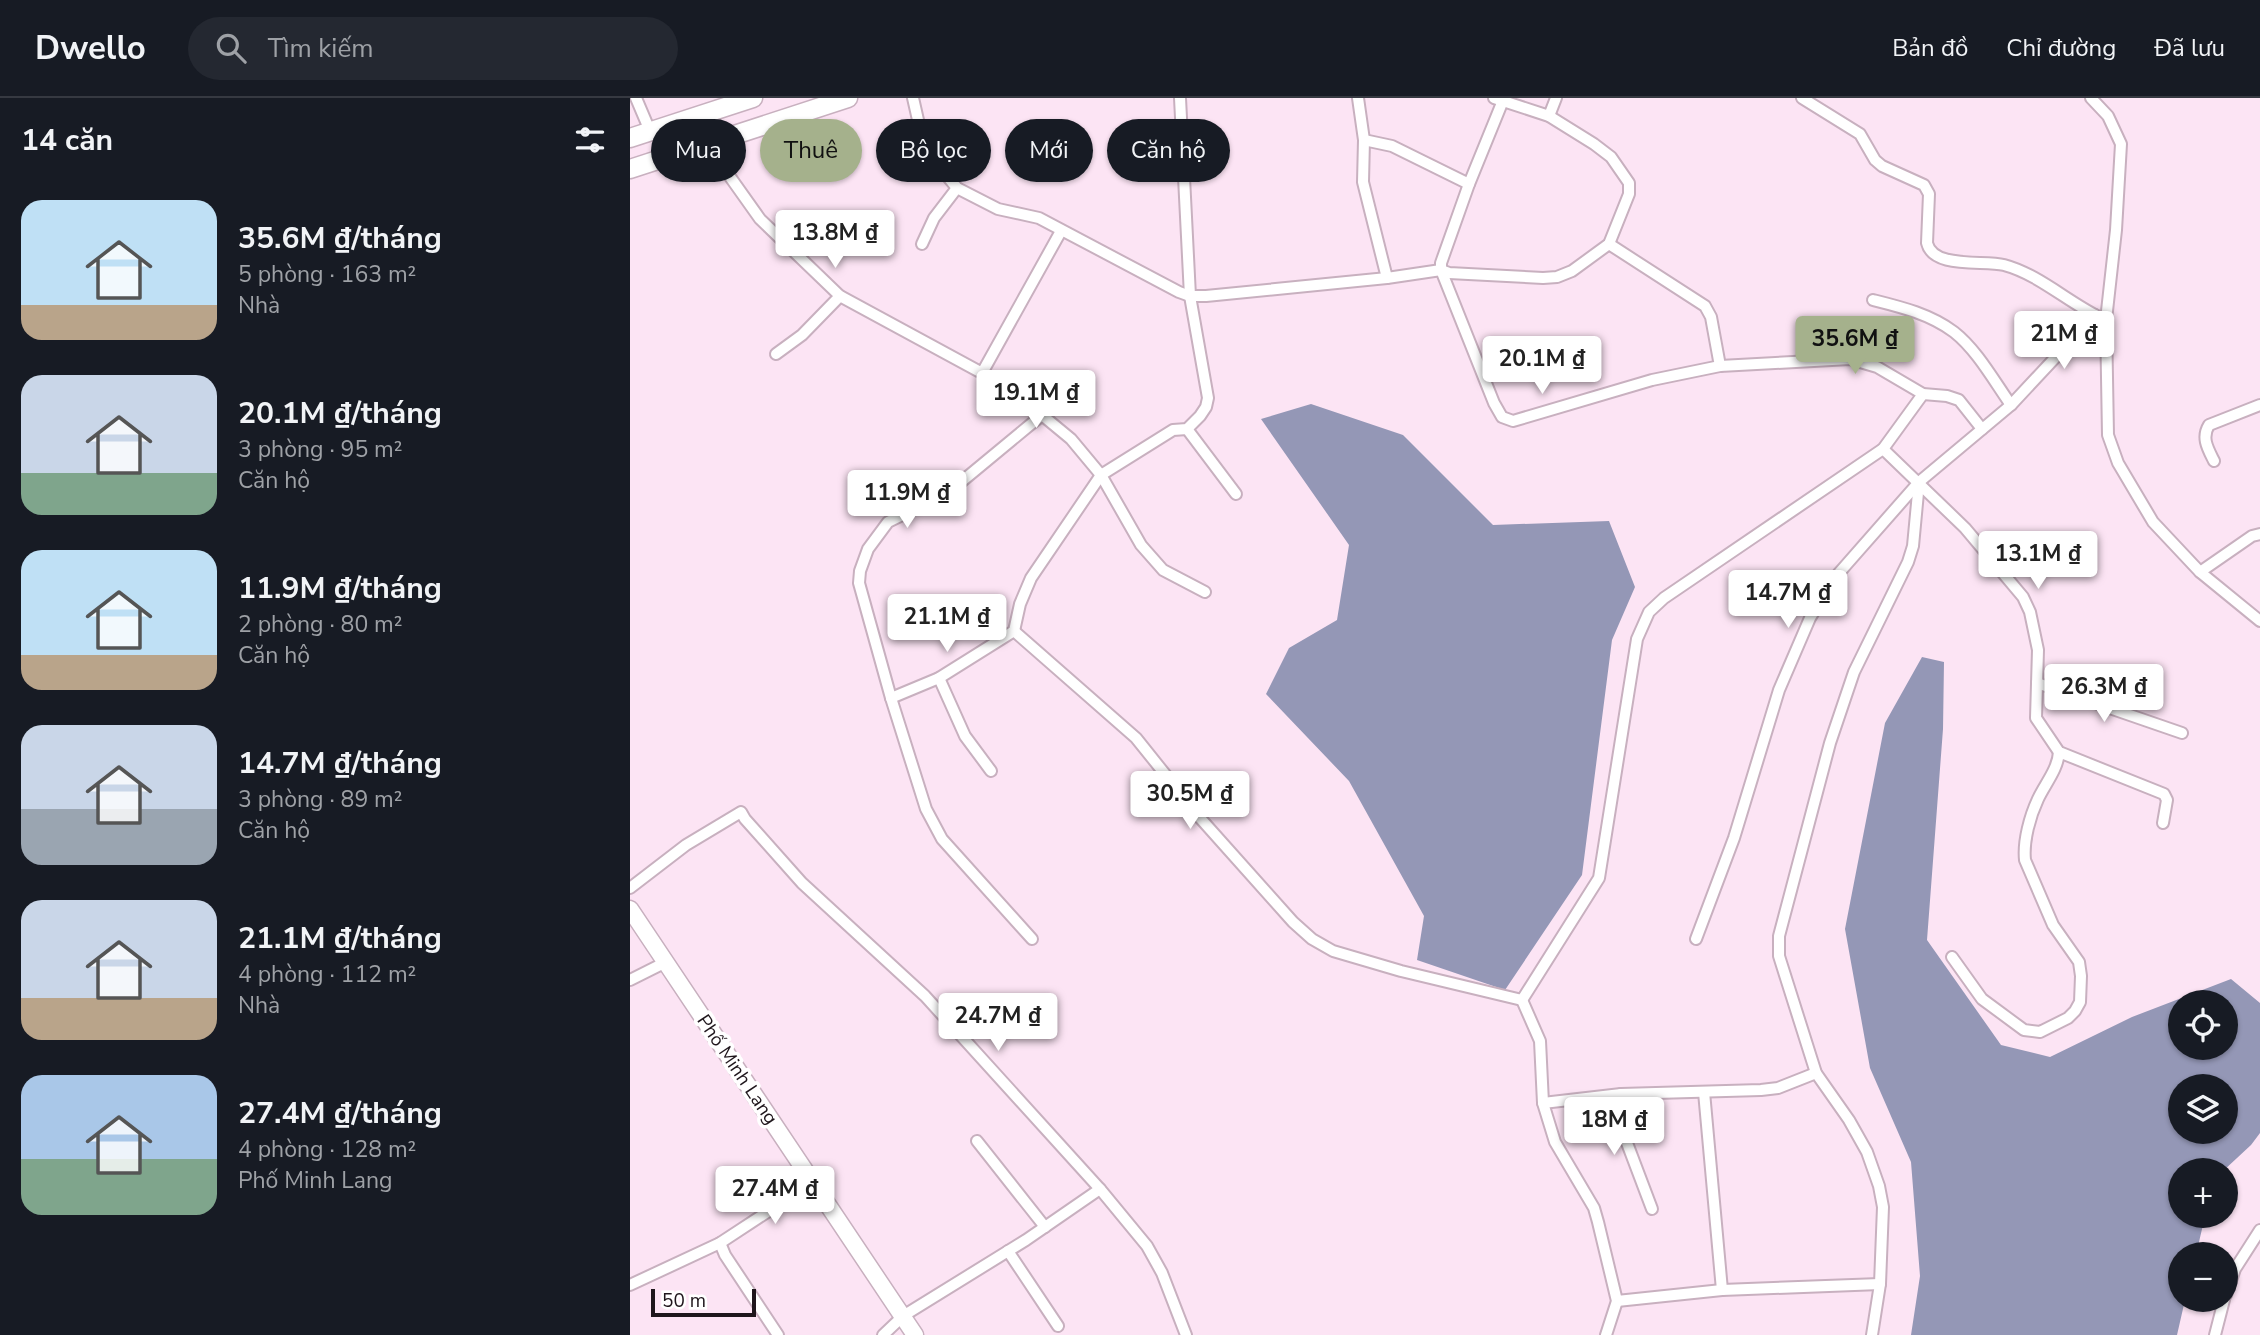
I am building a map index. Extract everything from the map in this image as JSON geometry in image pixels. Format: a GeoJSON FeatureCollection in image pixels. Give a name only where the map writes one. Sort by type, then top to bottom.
{"type":"FeatureCollection","features":[{"type":"Feature","properties":{"kind":"main road"},"geometry":{"type":"LineString","coordinates":[[630,138],[753,98]]}},
{"type":"Feature","properties":{"kind":"main road"},"geometry":{"type":"LineString","coordinates":[[746,130],[848,98]]}},
{"type":"Feature","properties":{"kind":"main road"},"geometry":{"type":"LineString","coordinates":[[630,169],[651,162]]}},
{"type":"Feature","properties":{"kind":"street"},"geometry":{"type":"LineString","coordinates":[[636,98],[650,131]]}},
{"type":"Feature","properties":{"kind":"street"},"geometry":{"type":"LineString","coordinates":[[913,98],[928,153],[957,188],[998,209],[1039,218],[1190,296],[1255,292],[1441,270],[1449,273],[1557,277],[1572,271],[1609,244],[1629,194],[1629,183],[1611,157],[1549,116],[1500,100],[1441,263],[1441,270],[1502,417],[1513,421],[1652,380],[1720,366],[1850,359],[1868,362],[1923,394],[1959,400],[1982,429]]}},
{"type":"Feature","properties":{"kind":"street"},"geometry":{"type":"LineString","coordinates":[[891,698],[939,678],[1014,631],[1020,604],[1031,578],[1101,475],[1173,430],[1187,429],[1206,407],[1208,398],[1190,296],[1180,98]]}},
{"type":"Feature","properties":{"kind":"street"},"geometry":{"type":"LineString","coordinates":[[1358,98],[1364,140],[1363,182],[1387,278]]}},
{"type":"Feature","properties":{"kind":"street"},"geometry":{"type":"LineString","coordinates":[[1549,116],[1556,98]]}},
{"type":"Feature","properties":{"kind":"street"},"geometry":{"type":"LineString","coordinates":[[1802,98],[1860,134],[1875,160],[1882,166],[1924,185],[1929,194],[1927,243],[1928,249],[1935,256],[1960,262],[2004,265],[2106,320]]}},
{"type":"Feature","properties":{"kind":"street"},"geometry":{"type":"LineString","coordinates":[[2091,98],[2108,117],[2121,144],[2116,230],[2106,320],[2108,435],[2113,453],[2153,522],[2200,572],[2260,621]]}},
{"type":"Feature","properties":{"kind":"street"},"geometry":{"type":"LineString","coordinates":[[1364,140],[1392,146],[1469,184]]}},
{"type":"Feature","properties":{"kind":"street"},"geometry":{"type":"LineString","coordinates":[[734,182],[760,219],[840,296],[982,373],[1071,439],[1101,475],[1141,545],[1163,570],[1205,592]]}},
{"type":"Feature","properties":{"kind":"street"},"geometry":{"type":"LineString","coordinates":[[922,244],[934,218],[957,188]]}},
{"type":"Feature","properties":{"kind":"street"},"geometry":{"type":"LineString","coordinates":[[982,373],[1061,231]]}},
{"type":"Feature","properties":{"kind":"street"},"geometry":{"type":"LineString","coordinates":[[1609,244],[1705,306],[1711,317],[1720,366]]}},
{"type":"Feature","properties":{"kind":"street"},"geometry":{"type":"LineString","coordinates":[[776,354],[802,335],[840,296]]}},
{"type":"Feature","properties":{"kind":"street"},"geometry":{"type":"LineString","coordinates":[[1873,300],[1906,308],[1953,332],[1969,346],[2011,405]]}},
{"type":"Feature","properties":{"kind":"street"},"geometry":{"type":"LineString","coordinates":[[1696,939],[1734,838],[1779,690],[1810,618],[1839,573],[1919,482],[2011,405],[2095,315]]}},
{"type":"Feature","properties":{"kind":"street"},"geometry":{"type":"LineString","coordinates":[[1522,1000],[1599,878],[1637,639],[1649,612],[1664,598],[1883,449],[1923,394]]}},
{"type":"Feature","properties":{"kind":"street"},"geometry":{"type":"LineString","coordinates":[[2214,461],[2205,441],[2204,432],[2209,425],[2260,405]]}},
{"type":"Feature","properties":{"kind":"street"},"geometry":{"type":"LineString","coordinates":[[1031,939],[942,839],[934,826],[926,809],[891,698],[859,583],[860,571],[868,549],[888,522],[949,492],[1042,415]]}},
{"type":"Feature","properties":{"kind":"street"},"geometry":{"type":"LineString","coordinates":[[1187,429],[1236,494]]}},
{"type":"Feature","properties":{"kind":"street"},"geometry":{"type":"LineString","coordinates":[[1883,449],[1972,536],[2023,597],[2030,612],[2038,650],[2038,722],[2059,752],[2164,794],[2167,800],[2163,823]]}},
{"type":"Feature","properties":{"kind":"street"},"geometry":{"type":"LineString","coordinates":[[1872,1335],[1880,1284],[1883,1207],[1879,1186],[1861,1142],[1816,1073],[1779,956],[1779,936],[1830,743],[1854,672],[1908,562],[1913,546],[1919,482]]}},
{"type":"Feature","properties":{"kind":"street"},"geometry":{"type":"LineString","coordinates":[[2200,572],[2252,536],[2260,534]]}},
{"type":"Feature","properties":{"kind":"street"},"geometry":{"type":"LineString","coordinates":[[1014,631],[1136,738],[1201,820],[1293,922],[1312,939],[1332,951],[1522,1000]]}},
{"type":"Feature","properties":{"kind":"street"},"geometry":{"type":"LineString","coordinates":[[939,678],[965,736],[991,771]]}},
{"type":"Feature","properties":{"kind":"street"},"geometry":{"type":"LineString","coordinates":[[2037,682],[2182,733]]}},
{"type":"Feature","properties":{"kind":"street"},"geometry":{"type":"LineString","coordinates":[[1952,957],[1982,999],[2024,1030],[2040,1032],[2068,1018],[2080,1002],[2079,962],[2053,925],[2025,860],[2024,850],[2037,800],[2057,763],[2059,752]]}},
{"type":"Feature","properties":{"kind":"street"},"geometry":{"type":"LineString","coordinates":[[630,888],[686,845],[741,812],[802,883],[925,996],[1100,1189],[1147,1246],[1163,1273],[1186,1335]]}},
{"type":"Feature","properties":{"kind":"street","name":"Phố Minh Lang"},"geometry":{"type":"LineString","coordinates":[[630,909],[915,1335]]}},
{"type":"Feature","properties":{"kind":"street"},"geometry":{"type":"LineString","coordinates":[[630,980],[666,962]]}},
{"type":"Feature","properties":{"kind":"street"},"geometry":{"type":"LineString","coordinates":[[1522,1000],[1540,1041],[1543,1103],[1555,1142],[1594,1208],[1618,1301],[1606,1335]]}},
{"type":"Feature","properties":{"kind":"street"},"geometry":{"type":"LineString","coordinates":[[1543,1103],[1621,1094],[1704,1093],[1778,1088],[1816,1073]]}},
{"type":"Feature","properties":{"kind":"street"},"geometry":{"type":"LineString","coordinates":[[1704,1093],[1723,1290]]}},
{"type":"Feature","properties":{"kind":"street"},"geometry":{"type":"LineString","coordinates":[[1621,1094],[1626,1143],[1652,1209]]}},
{"type":"Feature","properties":{"kind":"street"},"geometry":{"type":"LineString","coordinates":[[977,1142],[1045,1227]]}},
{"type":"Feature","properties":{"kind":"street"},"geometry":{"type":"LineString","coordinates":[[630,1285],[720,1243],[813,1182]]}},
{"type":"Feature","properties":{"kind":"street"},"geometry":{"type":"LineString","coordinates":[[883,1335],[903,1316],[1008,1251],[1100,1189]]}},
{"type":"Feature","properties":{"kind":"street"},"geometry":{"type":"LineString","coordinates":[[2238,1264],[2260,1230]]}},
{"type":"Feature","properties":{"kind":"street"},"geometry":{"type":"LineString","coordinates":[[720,1243],[725,1255],[778,1335]]}},
{"type":"Feature","properties":{"kind":"street"},"geometry":{"type":"LineString","coordinates":[[1008,1251],[1058,1326]]}},
{"type":"Feature","properties":{"kind":"street"},"geometry":{"type":"LineString","coordinates":[[1618,1301],[1723,1290],[1880,1284]]}},
{"type":"Feature","properties":{"kind":"street"},"geometry":{"type":"LineString","coordinates":[[2215,1335],[2221,1312]]}},
{"type":"Feature","properties":{"kind":"water"},"geometry":{"type":"Polygon","coordinates":[[[1311,404],[1403,435],[1493,525],[1609,521],[1635,587],[1612,640],[1582,875],[1505,990],[1417,960],[1424,916],[1349,781],[1266,694],[1289,648],[1337,620],[1349,545],[1261,419],[1311,404]]]}},
{"type":"Feature","properties":{"kind":"water"},"geometry":{"type":"Polygon","coordinates":[[[1922,657],[1944,662],[1943,729],[1927,940],[2001,1045],[2050,1057],[2132,1017],[2168,1003],[2168,1060],[2238,1060],[2238,990],[2202,990],[2231,979],[2260,1003],[2260,1133],[2237,1158],[2168,1158],[2168,1228],[2202,1228],[2199,1242],[2168,1242],[2168,1312],[2182,1312],[2177,1335],[1911,1335],[1920,1276],[1911,1162],[1870,1068],[1845,929],[1885,723],[1922,657]]]}}]}
